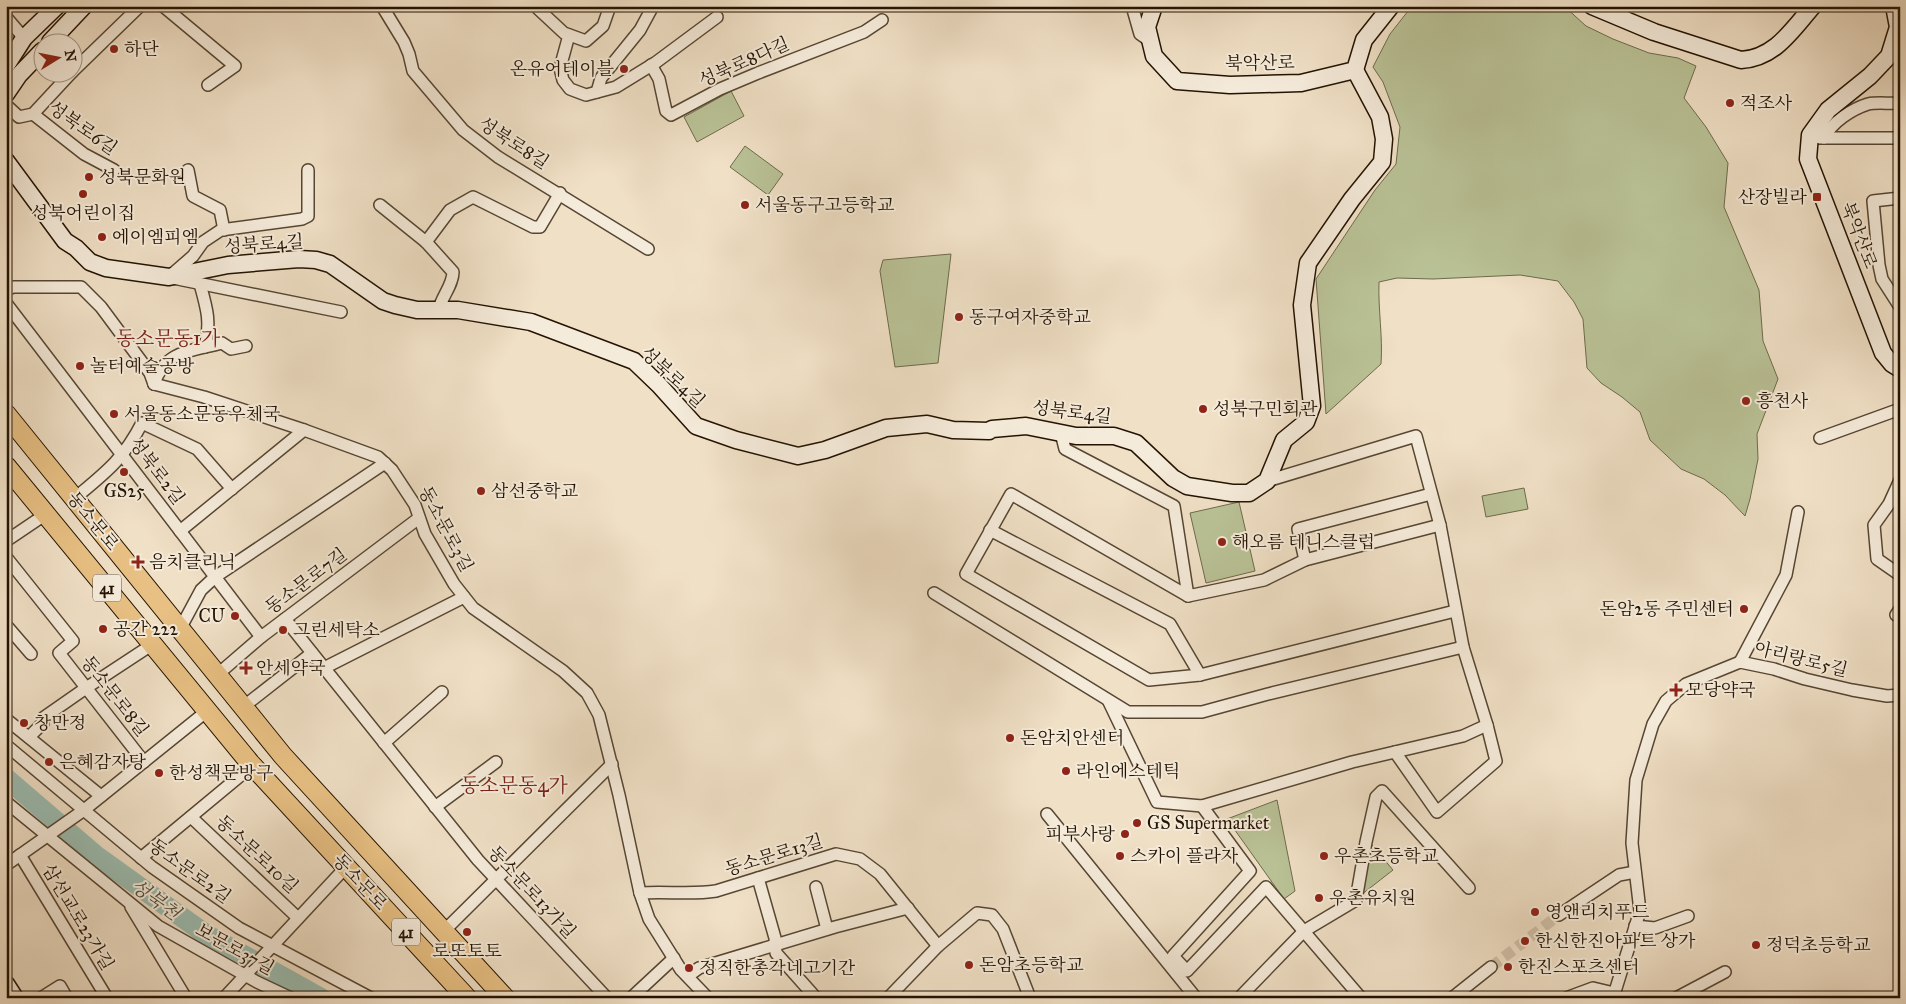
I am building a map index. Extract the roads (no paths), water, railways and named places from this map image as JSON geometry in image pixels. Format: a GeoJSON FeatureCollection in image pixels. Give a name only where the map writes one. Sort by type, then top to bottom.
{"type":"FeatureCollection","features":[{"type":"Feature","properties":{"kind":"main road","name":"동소문로"},"geometry":{"type":"LineString","coordinates":[[6,414],[283,756],[505,998]]}},
{"type":"Feature","properties":{"kind":"main road","name":"동소문로"},"geometry":{"type":"LineString","coordinates":[[6,466],[252,766],[467,998]]}},
{"type":"Feature","properties":{"kind":"street"},"geometry":{"type":"LineString","coordinates":[[6,66],[24,38],[57,6]]}},
{"type":"Feature","properties":{"kind":"street"},"geometry":{"type":"LineString","coordinates":[[59,32],[84,6]]}},
{"type":"Feature","properties":{"kind":"street","name":"성북로6길"},"geometry":{"type":"LineString","coordinates":[[82,62],[140,6]]}},
{"type":"Feature","properties":{"kind":"street"},"geometry":{"type":"LineString","coordinates":[[162,6],[235,66],[208,85]]}},
{"type":"Feature","properties":{"kind":"street","name":"성북로8길"},"geometry":{"type":"LineString","coordinates":[[382,6],[404,42],[413,71],[463,130],[498,157],[648,248]]}},
{"type":"Feature","properties":{"kind":"street"},"geometry":{"type":"LineString","coordinates":[[535,6],[564,33],[586,41],[603,26],[610,6]]}},
{"type":"Feature","properties":{"kind":"street"},"geometry":{"type":"LineString","coordinates":[[597,92],[601,78],[640,30],[653,6]]}},
{"type":"Feature","properties":{"kind":"street"},"geometry":{"type":"LineString","coordinates":[[1132,6],[1140,34],[1150,41]]}},
{"type":"Feature","properties":{"kind":"street","name":"북악산로"},"geometry":{"type":"LineString","coordinates":[[1154,6],[1146,27],[1154,56],[1177,81],[1230,85],[1301,83],[1355,70]]}},
{"type":"Feature","properties":{"kind":"street"},"geometry":{"type":"LineString","coordinates":[[1266,481],[1284,440],[1306,422],[1312,406],[1302,305],[1308,263],[1352,199],[1382,162],[1384,139],[1380,117],[1355,70],[1364,40],[1391,6]]}},
{"type":"Feature","properties":{"kind":"street"},"geometry":{"type":"LineString","coordinates":[[1592,6],[1654,32],[1742,60],[1755,60],[1776,48],[1813,6]]}},
{"type":"Feature","properties":{"kind":"street"},"geometry":{"type":"LineString","coordinates":[[1817,136],[1828,110],[1870,76],[1889,56],[1898,27],[1894,6]]}},
{"type":"Feature","properties":{"kind":"street"},"geometry":{"type":"LineString","coordinates":[[6,17],[24,38]]}},
{"type":"Feature","properties":{"kind":"street"},"geometry":{"type":"LineString","coordinates":[[569,35],[560,68],[563,80],[570,89],[586,95],[616,86],[651,65],[717,17]]}},
{"type":"Feature","properties":{"kind":"street","name":"성북로8다길"},"geometry":{"type":"LineString","coordinates":[[651,65],[659,79],[666,111],[672,115],[758,73],[864,32],[882,20]]}},
{"type":"Feature","properties":{"kind":"street"},"geometry":{"type":"LineString","coordinates":[[6,94],[19,75],[32,61]]}},
{"type":"Feature","properties":{"kind":"street","name":"성북로6길"},"geometry":{"type":"LineString","coordinates":[[6,105],[19,117],[33,114],[63,82]]}},
{"type":"Feature","properties":{"kind":"street"},"geometry":{"type":"LineString","coordinates":[[1817,136],[1854,110],[1869,104],[1900,104]]}},
{"type":"Feature","properties":{"kind":"street","name":"성북로6길"},"geometry":{"type":"LineString","coordinates":[[33,114],[84,154],[114,170]]}},
{"type":"Feature","properties":{"kind":"street"},"geometry":{"type":"LineString","coordinates":[[1817,136],[1900,138]]}},
{"type":"Feature","properties":{"kind":"street","name":"북악산로"},"geometry":{"type":"LineString","coordinates":[[1817,136],[1808,159],[1883,352],[1892,364],[1900,369]]}},
{"type":"Feature","properties":{"kind":"street","name":"성북로4길"},"geometry":{"type":"LineString","coordinates":[[6,161],[65,241],[76,248],[90,262],[106,268],[169,277],[228,265],[299,259],[316,260],[330,264],[383,302],[417,310],[458,310],[531,322],[634,362],[659,385],[696,426],[736,440],[798,456],[824,450],[886,428],[927,424],[952,430],[989,431],[992,429],[1026,426],[1076,436],[1114,436],[1136,443],[1173,478],[1187,486],[1232,493],[1250,493],[1266,481]]}},
{"type":"Feature","properties":{"kind":"street"},"geometry":{"type":"LineString","coordinates":[[188,170],[193,196],[220,210],[224,230]]}},
{"type":"Feature","properties":{"kind":"street","name":"성북로4길"},"geometry":{"type":"LineString","coordinates":[[169,277],[193,256],[203,242],[224,230],[302,219],[308,216],[308,170]]}},
{"type":"Feature","properties":{"kind":"street"},"geometry":{"type":"LineString","coordinates":[[426,242],[450,210],[473,197],[533,227],[540,227],[560,193]]}},
{"type":"Feature","properties":{"kind":"street"},"geometry":{"type":"LineString","coordinates":[[1899,303],[1882,279],[1873,201],[1900,198]]}},
{"type":"Feature","properties":{"kind":"street"},"geometry":{"type":"LineString","coordinates":[[380,205],[426,242],[453,272],[453,280],[441,300],[439,309]]}},
{"type":"Feature","properties":{"kind":"street"},"geometry":{"type":"LineString","coordinates":[[169,277],[340,312]]}},
{"type":"Feature","properties":{"kind":"street"},"geometry":{"type":"LineString","coordinates":[[200,284],[209,317],[209,331],[205,347]]}},
{"type":"Feature","properties":{"kind":"street"},"geometry":{"type":"LineString","coordinates":[[6,290],[13,287],[81,287],[106,314],[150,373],[154,384]]}},
{"type":"Feature","properties":{"kind":"street","name":"성북로2길"},"geometry":{"type":"LineString","coordinates":[[6,303],[261,637]]}},
{"type":"Feature","properties":{"kind":"street"},"geometry":{"type":"LineString","coordinates":[[154,384],[158,372],[175,354],[222,342],[231,349],[246,346]]}},
{"type":"Feature","properties":{"kind":"street","name":"동소문로3길"},"geometry":{"type":"LineString","coordinates":[[154,384],[204,397],[378,456],[392,470],[415,505],[425,534],[454,584],[473,608],[563,671],[587,692],[599,715],[612,764],[640,893],[649,919],[674,958],[708,998]]}},
{"type":"Feature","properties":{"kind":"street"},"geometry":{"type":"LineString","coordinates":[[1820,438],[1900,409]]}},
{"type":"Feature","properties":{"kind":"street"},"geometry":{"type":"LineString","coordinates":[[75,498],[113,467],[123,455],[142,423],[197,449],[232,489]]}},
{"type":"Feature","properties":{"kind":"street"},"geometry":{"type":"LineString","coordinates":[[180,531],[304,430]]}},
{"type":"Feature","properties":{"kind":"street"},"geometry":{"type":"LineString","coordinates":[[1061,433],[1065,449],[1174,506],[1188,596]]}},
{"type":"Feature","properties":{"kind":"street"},"geometry":{"type":"LineString","coordinates":[[1266,481],[1416,436],[1440,525],[1463,647],[1496,761],[1437,812],[1395,752]]}},
{"type":"Feature","properties":{"kind":"street"},"geometry":{"type":"LineString","coordinates":[[180,629],[201,590],[215,576],[385,463]]}},
{"type":"Feature","properties":{"kind":"street"},"geometry":{"type":"LineString","coordinates":[[1900,480],[1889,504],[1874,525],[1877,559],[1900,575]]}},
{"type":"Feature","properties":{"kind":"street"},"geometry":{"type":"LineString","coordinates":[[1440,525],[1305,560],[1264,580],[1188,596],[1011,494],[966,574],[1149,680],[1200,674],[1455,611]]}},
{"type":"Feature","properties":{"kind":"street"},"geometry":{"type":"LineString","coordinates":[[1305,560],[1298,529],[1431,494]]}},
{"type":"Feature","properties":{"kind":"street"},"geometry":{"type":"LineString","coordinates":[[1740,662],[1786,575],[1798,512]]}},
{"type":"Feature","properties":{"kind":"street"},"geometry":{"type":"LineString","coordinates":[[6,541],[46,514]]}},
{"type":"Feature","properties":{"kind":"street","name":"동소문로7길"},"geometry":{"type":"LineString","coordinates":[[217,675],[261,637],[419,518]]}},
{"type":"Feature","properties":{"kind":"street"},"geometry":{"type":"LineString","coordinates":[[990,530],[1170,624],[1200,674]]}},
{"type":"Feature","properties":{"kind":"street","name":"동소문로8길"},"geometry":{"type":"LineString","coordinates":[[6,557],[73,641],[59,652],[144,762]]}},
{"type":"Feature","properties":{"kind":"street"},"geometry":{"type":"LineString","coordinates":[[934,593],[1128,712],[1202,712],[1268,694],[1463,647]]}},
{"type":"Feature","properties":{"kind":"street"},"geometry":{"type":"LineString","coordinates":[[324,668],[464,597]]}},
{"type":"Feature","properties":{"kind":"street","name":"동소문로13가길"},"geometry":{"type":"LineString","coordinates":[[285,619],[478,860],[606,998]]}},
{"type":"Feature","properties":{"kind":"street"},"geometry":{"type":"LineString","coordinates":[[6,625],[31,654]]}},
{"type":"Feature","properties":{"kind":"street"},"geometry":{"type":"LineString","coordinates":[[29,737],[43,723],[44,718],[152,644]]}},
{"type":"Feature","properties":{"kind":"street"},"geometry":{"type":"LineString","coordinates":[[243,707],[312,653]]}},
{"type":"Feature","properties":{"kind":"street","name":"아리랑로5길"},"geometry":{"type":"LineString","coordinates":[[1615,996],[1640,911],[1632,843],[1636,780],[1653,724],[1666,701],[1686,684],[1740,662],[1852,690],[1887,696],[1900,695]]}},
{"type":"Feature","properties":{"kind":"street"},"geometry":{"type":"LineString","coordinates":[[384,743],[442,692]]}},
{"type":"Feature","properties":{"kind":"street"},"geometry":{"type":"LineString","coordinates":[[1109,702],[1157,802],[1202,806],[1352,762],[1463,736],[1487,725]]}},
{"type":"Feature","properties":{"kind":"street","name":"동소문로8길"},"geometry":{"type":"LineString","coordinates":[[48,835],[101,796],[207,711]]}},
{"type":"Feature","properties":{"kind":"street"},"geometry":{"type":"LineString","coordinates":[[6,718],[101,796]]}},
{"type":"Feature","properties":{"kind":"street","name":"동소문로2길"},"geometry":{"type":"LineString","coordinates":[[6,745],[142,858],[238,928],[371,998]]}},
{"type":"Feature","properties":{"kind":"street"},"geometry":{"type":"LineString","coordinates":[[435,806],[496,762]]}},
{"type":"Feature","properties":{"kind":"street"},"geometry":{"type":"LineString","coordinates":[[444,931],[612,764]]}},
{"type":"Feature","properties":{"kind":"street"},"geometry":{"type":"LineString","coordinates":[[142,858],[252,766]]}},
{"type":"Feature","properties":{"kind":"street"},"geometry":{"type":"LineString","coordinates":[[1239,998],[1304,931],[1356,900],[1376,797],[1382,790],[1469,888]]}},
{"type":"Feature","properties":{"kind":"street","name":"보문로37길"},"geometry":{"type":"LineString","coordinates":[[6,802],[158,926],[291,998]]}},
{"type":"Feature","properties":{"kind":"street"},"geometry":{"type":"LineString","coordinates":[[1202,806],[1250,871],[1174,956],[1187,971],[1266,887],[1361,998]]}},
{"type":"Feature","properties":{"kind":"street"},"geometry":{"type":"LineString","coordinates":[[1047,814],[1196,998]]}},
{"type":"Feature","properties":{"kind":"street","name":"동소문로10길"},"geometry":{"type":"LineString","coordinates":[[191,816],[298,918]]}},
{"type":"Feature","properties":{"kind":"street"},"geometry":{"type":"LineString","coordinates":[[6,864],[48,835]]}},
{"type":"Feature","properties":{"kind":"street","name":"동소문로13길"},"geometry":{"type":"LineString","coordinates":[[640,893],[698,894],[716,891],[836,854],[860,859],[880,874],[938,946]]}},
{"type":"Feature","properties":{"kind":"street","name":"삼선교로23가길"},"geometry":{"type":"LineString","coordinates":[[20,855],[107,998]]}},
{"type":"Feature","properties":{"kind":"street","name":"동소문로10길"},"geometry":{"type":"LineString","coordinates":[[246,974],[346,867]]}},
{"type":"Feature","properties":{"kind":"street"},"geometry":{"type":"LineString","coordinates":[[1559,915],[1619,875],[1635,872]]}},
{"type":"Feature","properties":{"kind":"street"},"geometry":{"type":"LineString","coordinates":[[758,878],[776,944],[776,953],[816,998]]}},
{"type":"Feature","properties":{"kind":"street"},"geometry":{"type":"LineString","coordinates":[[816,887],[827,929]]}},
{"type":"Feature","properties":{"kind":"street"},"geometry":{"type":"LineString","coordinates":[[126,899],[186,998]]}},
{"type":"Feature","properties":{"kind":"street"},"geometry":{"type":"LineString","coordinates":[[688,976],[698,968],[827,929],[908,908]]}},
{"type":"Feature","properties":{"kind":"street"},"geometry":{"type":"LineString","coordinates":[[888,998],[938,946],[977,913],[992,915],[1004,929],[1030,998]]}},
{"type":"Feature","properties":{"kind":"street"},"geometry":{"type":"LineString","coordinates":[[1635,926],[1655,928],[1688,916]]}},
{"type":"Feature","properties":{"kind":"street"},"geometry":{"type":"LineString","coordinates":[[631,998],[674,958]]}},
{"type":"Feature","properties":{"kind":"street"},"geometry":{"type":"LineString","coordinates":[[1452,998],[1492,967]]}},
{"type":"Feature","properties":{"kind":"street"},"geometry":{"type":"LineString","coordinates":[[1676,998],[1726,972]]}},
{"type":"Feature","properties":{"kind":"street"},"geometry":{"type":"LineString","coordinates":[[224,998],[246,974]]}},
{"type":"Feature","properties":{"kind":"street"},"geometry":{"type":"LineString","coordinates":[[6,984],[15,998]]}},
{"type":"Feature","properties":{"kind":"street"},"geometry":{"type":"LineString","coordinates":[[41,998],[60,986],[67,998]]}},
{"type":"Feature","properties":{"kind":"street"},"geometry":{"type":"LineString","coordinates":[[1566,998],[1593,988],[1615,996]]}},
{"type":"Feature","properties":{"kind":"waterway","name":"성북천"},"geometry":{"type":"LineString","coordinates":[[6,778],[98,857],[204,933],[321,998]]}},
{"type":"Feature","properties":{"kind":"tunnel"},"geometry":{"type":"LineString","coordinates":[[1491,967],[1559,915]]}},
{"type":"Feature","properties":{"kind":"place","name":"하단"},"geometry":{"type":"Point","coordinates":[114,49]}},
{"type":"Feature","properties":{"kind":"place","name":"온유어테이블"},"geometry":{"type":"Point","coordinates":[624,69]}},
{"type":"Feature","properties":{"kind":"place","name":"적조사"},"geometry":{"type":"Point","coordinates":[1730,103]}},
{"type":"Feature","properties":{"kind":"place","name":"성북문화원"},"geometry":{"type":"Point","coordinates":[89,177]}},
{"type":"Feature","properties":{"kind":"place","name":"성북어린이집"},"geometry":{"type":"Point","coordinates":[83,194]}},
{"type":"Feature","properties":{"kind":"place","name":"산장빌라"},"geometry":{"type":"Point","coordinates":[1817,197]}},
{"type":"Feature","properties":{"kind":"place","name":"서울동구고등학교"},"geometry":{"type":"Point","coordinates":[745,205]}},
{"type":"Feature","properties":{"kind":"place","name":"에이엠피엠"},"geometry":{"type":"Point","coordinates":[102,237]}},
{"type":"Feature","properties":{"kind":"place","name":"동구여자중학교"},"geometry":{"type":"Point","coordinates":[959,317]}},
{"type":"Feature","properties":{"kind":"place","name":"놀터예술공방"},"geometry":{"type":"Point","coordinates":[80,366]}},
{"type":"Feature","properties":{"kind":"place","name":"흥천사"},"geometry":{"type":"Point","coordinates":[1746,401]}},
{"type":"Feature","properties":{"kind":"place","name":"성북구민회관"},"geometry":{"type":"Point","coordinates":[1203,409]}},
{"type":"Feature","properties":{"kind":"place","name":"서울동소문동우체국"},"geometry":{"type":"Point","coordinates":[114,414]}},
{"type":"Feature","properties":{"kind":"place","name":"GS25"},"geometry":{"type":"Point","coordinates":[124,472]}},
{"type":"Feature","properties":{"kind":"place","name":"삼선중학교"},"geometry":{"type":"Point","coordinates":[481,491]}},
{"type":"Feature","properties":{"kind":"place","name":"해오름 테니스클럽"},"geometry":{"type":"Point","coordinates":[1222,542]}},
{"type":"Feature","properties":{"kind":"place","name":"음치클리닉"},"geometry":{"type":"Point","coordinates":[138,562]}},
{"type":"Feature","properties":{"kind":"place","name":"돈암2동 주민센터"},"geometry":{"type":"Point","coordinates":[1744,609]}},
{"type":"Feature","properties":{"kind":"place","name":"CU"},"geometry":{"type":"Point","coordinates":[235,616]}},
{"type":"Feature","properties":{"kind":"place","name":"공간 222"},"geometry":{"type":"Point","coordinates":[103,629]}},
{"type":"Feature","properties":{"kind":"place","name":"그린세탁소"},"geometry":{"type":"Point","coordinates":[283,630]}},
{"type":"Feature","properties":{"kind":"place","name":"안세약국"},"geometry":{"type":"Point","coordinates":[246,668]}},
{"type":"Feature","properties":{"kind":"place","name":"모당약국"},"geometry":{"type":"Point","coordinates":[1676,690]}},
{"type":"Feature","properties":{"kind":"place","name":"창만정"},"geometry":{"type":"Point","coordinates":[24,723]}},
{"type":"Feature","properties":{"kind":"place","name":"돈암치안센터"},"geometry":{"type":"Point","coordinates":[1010,738]}},
{"type":"Feature","properties":{"kind":"place","name":"은혜감자탕"},"geometry":{"type":"Point","coordinates":[49,762]}},
{"type":"Feature","properties":{"kind":"place","name":"라인에스테틱"},"geometry":{"type":"Point","coordinates":[1066,771]}},
{"type":"Feature","properties":{"kind":"place","name":"한성책문방구"},"geometry":{"type":"Point","coordinates":[159,773]}},
{"type":"Feature","properties":{"kind":"place","name":"GS Supermarket"},"geometry":{"type":"Point","coordinates":[1137,823]}},
{"type":"Feature","properties":{"kind":"place","name":"피부사랑"},"geometry":{"type":"Point","coordinates":[1125,834]}},
{"type":"Feature","properties":{"kind":"place","name":"스카이 플라자"},"geometry":{"type":"Point","coordinates":[1120,856]}},
{"type":"Feature","properties":{"kind":"place","name":"우촌초등학교"},"geometry":{"type":"Point","coordinates":[1324,856]}},
{"type":"Feature","properties":{"kind":"place","name":"우촌유치원"},"geometry":{"type":"Point","coordinates":[1319,898]}},
{"type":"Feature","properties":{"kind":"place","name":"영앤리치푸드"},"geometry":{"type":"Point","coordinates":[1535,912]}},
{"type":"Feature","properties":{"kind":"place","name":"로또토토"},"geometry":{"type":"Point","coordinates":[467,932]}},
{"type":"Feature","properties":{"kind":"place","name":"한신한진아파트 상가"},"geometry":{"type":"Point","coordinates":[1525,941]}},
{"type":"Feature","properties":{"kind":"place","name":"정덕초등학교"},"geometry":{"type":"Point","coordinates":[1756,945]}},
{"type":"Feature","properties":{"kind":"place","name":"돈암초등학교"},"geometry":{"type":"Point","coordinates":[969,965]}},
{"type":"Feature","properties":{"kind":"place","name":"한진스포츠센터"},"geometry":{"type":"Point","coordinates":[1508,967]}},
{"type":"Feature","properties":{"kind":"place","name":"정직한총각네고기간"},"geometry":{"type":"Point","coordinates":[689,968]}},
{"type":"Feature","properties":{"kind":"district","name":"동소문동1가"},"geometry":{"type":"Point","coordinates":[168,338]}},
{"type":"Feature","properties":{"kind":"district","name":"동소문동4가"},"geometry":{"type":"Point","coordinates":[514,785]}}]}
